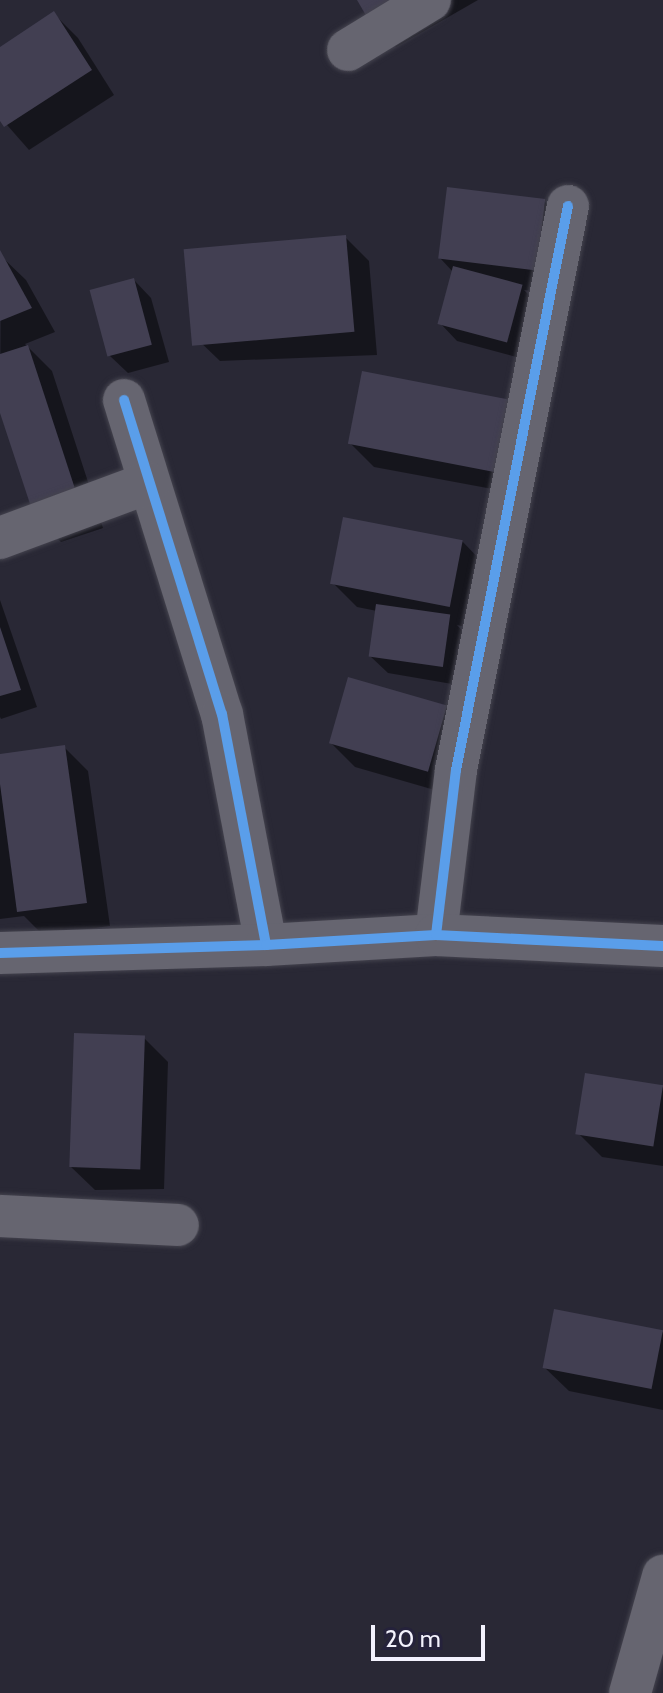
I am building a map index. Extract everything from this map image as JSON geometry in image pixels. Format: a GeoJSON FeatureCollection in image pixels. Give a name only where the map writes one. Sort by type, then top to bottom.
{"type":"FeatureCollection","features":[{"type":"Feature","properties":{"kind":"street"},"geometry":{"type":"LineString","coordinates":[[348,50],[430,0]]}},
{"type":"Feature","properties":{"kind":"street"},"geometry":{"type":"LineString","coordinates":[[436,935],[456,770],[568,206]]}},
{"type":"Feature","properties":{"kind":"street"},"geometry":{"type":"LineString","coordinates":[[124,400],[222,714],[266,945]]}},
{"type":"Feature","properties":{"kind":"street"},"geometry":{"type":"LineString","coordinates":[[0,538],[148,483]]}},
{"type":"Feature","properties":{"kind":"street"},"geometry":{"type":"LineString","coordinates":[[0,953],[266,945],[436,935],[663,946]]}},
{"type":"Feature","properties":{"kind":"street"},"geometry":{"type":"LineString","coordinates":[[0,1216],[178,1225]]}},
{"type":"Feature","properties":{"kind":"street"},"geometry":{"type":"LineString","coordinates":[[630,1693],[663,1576]]}},
{"type":"Feature","properties":{"kind":"building"},"geometry":{"type":"Polygon","coordinates":[[[357,0],[413,0],[371,24],[357,0]]]}},
{"type":"Feature","properties":{"kind":"building"},"geometry":{"type":"Polygon","coordinates":[[[54,11],[92,70],[4,127],[0,121],[0,47],[54,11]]]}},
{"type":"Feature","properties":{"kind":"building"},"geometry":{"type":"Polygon","coordinates":[[[447,187],[545,199],[536,271],[438,258],[447,187]]]}},
{"type":"Feature","properties":{"kind":"building"},"geometry":{"type":"Polygon","coordinates":[[[346,235],[354,332],[192,346],[184,249],[346,235]]]}},
{"type":"Feature","properties":{"kind":"building"},"geometry":{"type":"Polygon","coordinates":[[[0,250],[32,308],[0,321],[0,250]]]}},
{"type":"Feature","properties":{"kind":"building"},"geometry":{"type":"Polygon","coordinates":[[[453,266],[523,285],[507,343],[437,324],[453,266]]]}},
{"type":"Feature","properties":{"kind":"building"},"geometry":{"type":"Polygon","coordinates":[[[134,278],[152,345],[107,357],[90,290],[134,278]]]}},
{"type":"Feature","properties":{"kind":"building"},"geometry":{"type":"Polygon","coordinates":[[[28,345],[80,504],[35,519],[0,413],[0,354],[28,345]]]}},
{"type":"Feature","properties":{"kind":"building"},"geometry":{"type":"Polygon","coordinates":[[[362,371],[520,402],[506,474],[348,444],[362,371]]]}},
{"type":"Feature","properties":{"kind":"building"},"geometry":{"type":"Polygon","coordinates":[[[343,517],[463,540],[450,607],[330,584],[343,517]]]}},
{"type":"Feature","properties":{"kind":"building"},"geometry":{"type":"Polygon","coordinates":[[[376,604],[450,614],[443,667],[369,656],[376,604]]]}},
{"type":"Feature","properties":{"kind":"building"},"geometry":{"type":"Polygon","coordinates":[[[0,627],[21,690],[0,696],[0,627]]]}},
{"type":"Feature","properties":{"kind":"building"},"geometry":{"type":"Polygon","coordinates":[[[348,677],[447,705],[428,772],[329,743],[348,677]]]}},
{"type":"Feature","properties":{"kind":"building"},"geometry":{"type":"Polygon","coordinates":[[[65,745],[87,903],[17,912],[0,784],[0,754],[65,745]]]}},
{"type":"Feature","properties":{"kind":"building"},"geometry":{"type":"Polygon","coordinates":[[[74,1033],[145,1035],[140,1169],[69,1167],[74,1033]]]}},
{"type":"Feature","properties":{"kind":"building"},"geometry":{"type":"Polygon","coordinates":[[[585,1073],[663,1085],[653,1147],[575,1134],[585,1073]]]}},
{"type":"Feature","properties":{"kind":"building"},"geometry":{"type":"Polygon","coordinates":[[[554,1309],[663,1330],[652,1389],[543,1368],[554,1309]]]}},
{"type":"Feature","properties":{"kind":"cycle path"},"geometry":{"type":"LineString","coordinates":[[436,935],[456,770],[568,206]]}},
{"type":"Feature","properties":{"kind":"cycle path"},"geometry":{"type":"LineString","coordinates":[[124,400],[222,714],[266,945]]}},
{"type":"Feature","properties":{"kind":"cycle path"},"geometry":{"type":"LineString","coordinates":[[0,953],[266,945],[436,935],[663,946]]}}]}
